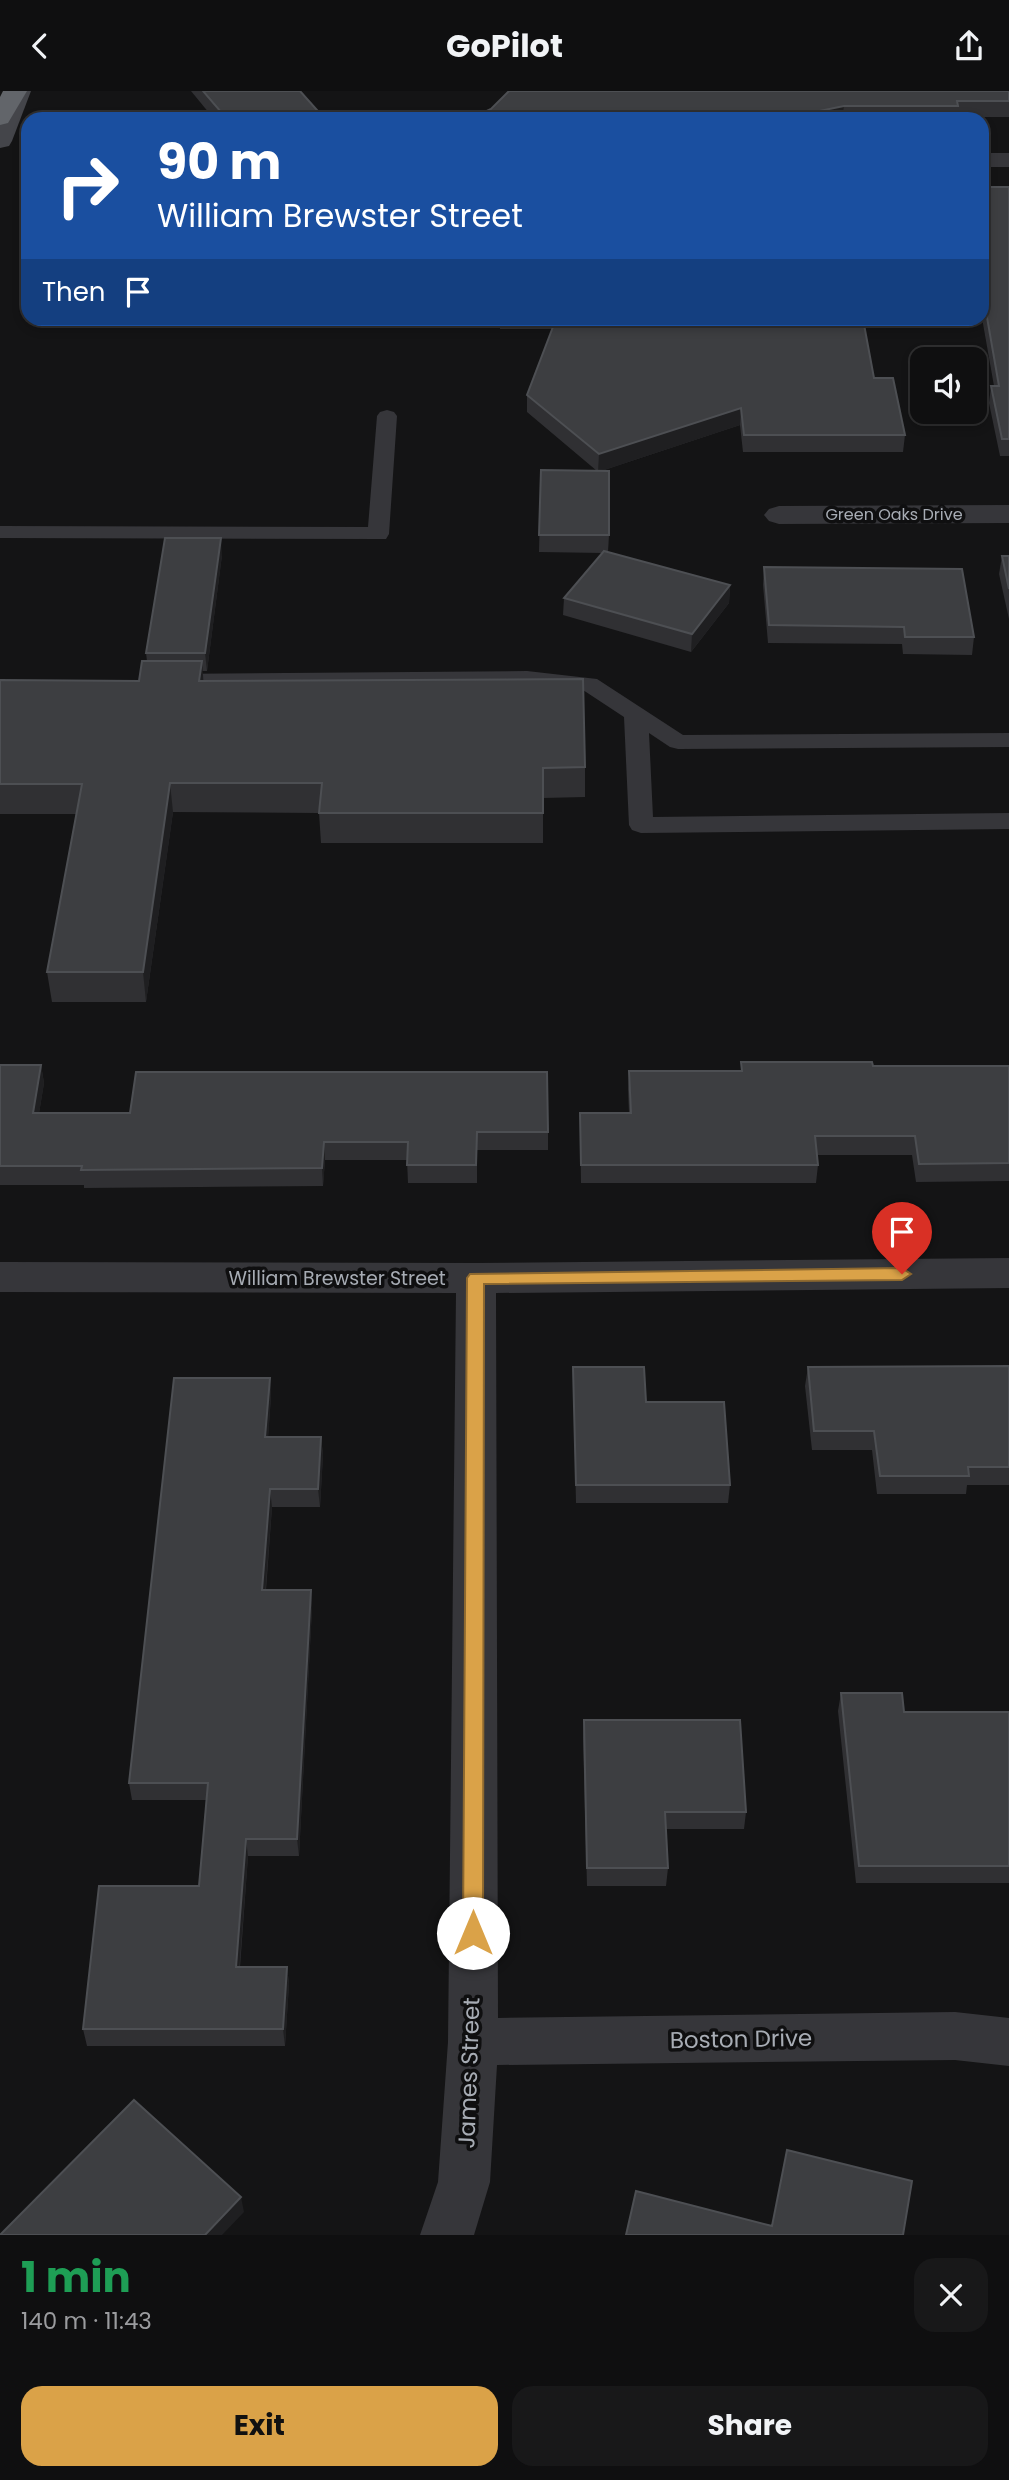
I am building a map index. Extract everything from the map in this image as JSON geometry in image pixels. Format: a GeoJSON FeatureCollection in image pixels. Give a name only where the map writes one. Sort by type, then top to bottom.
{"type":"FeatureCollection","features":[{"type":"Feature","properties":{"kind":"highway"},"geometry":{"type":"LineString","coordinates":[[0,118],[17,91]]}},
{"type":"Feature","properties":{"kind":"main road"},"geometry":{"type":"LineString","coordinates":[[0,141],[17,91]]}},
{"type":"Feature","properties":{"kind":"street"},"geometry":{"type":"LineString","coordinates":[[989,160],[1009,160]]}},
{"type":"Feature","properties":{"kind":"street","name":"Green Oaks Drive"},"geometry":{"type":"LineString","coordinates":[[779,515],[1009,514]]}},
{"type":"Feature","properties":{"kind":"street","name":"William Brewster Street"},"geometry":{"type":"LineString","coordinates":[[0,1277],[476,1278],[1009,1273]]}},
{"type":"Feature","properties":{"kind":"street","name":"James Street"},"geometry":{"type":"LineString","coordinates":[[447,2235],[464,2182],[473,2042],[476,1278]]}},
{"type":"Feature","properties":{"kind":"street","name":"Boston Drive"},"geometry":{"type":"LineString","coordinates":[[473,2042],[955,2036],[1009,2042]]}},
{"type":"Feature","properties":{"kind":"lane"},"geometry":{"type":"LineString","coordinates":[[0,532],[378,534],[387,416]]}},
{"type":"Feature","properties":{"kind":"lane"},"geometry":{"type":"LineString","coordinates":[[139,681],[527,678],[589,684],[678,742],[1009,740]]}},
{"type":"Feature","properties":{"kind":"lane"},"geometry":{"type":"LineString","coordinates":[[636,714],[641,825],[1009,821]]}},
{"type":"Feature","properties":{"kind":"building"},"geometry":{"type":"Polygon","coordinates":[[[203,91],[300,91],[319,112],[221,112],[203,91]]]}},
{"type":"Feature","properties":{"kind":"building"},"geometry":{"type":"Polygon","coordinates":[[[509,91],[1009,91],[1009,101],[957,101],[958,106],[844,106],[814,112],[485,112],[509,91]]]}},
{"type":"Feature","properties":{"kind":"building"},"geometry":{"type":"Polygon","coordinates":[[[989,187],[1009,187],[1009,439],[1002,439],[991,386],[999,386],[989,326],[989,187]]]}},
{"type":"Feature","properties":{"kind":"building"},"geometry":{"type":"Polygon","coordinates":[[[553,326],[864,326],[874,378],[893,378],[905,435],[744,435],[741,408],[599,454],[527,395],[553,326]]]}},
{"type":"Feature","properties":{"kind":"building"},"geometry":{"type":"Polygon","coordinates":[[[541,470],[609,471],[609,535],[539,535],[541,470]]]}},
{"type":"Feature","properties":{"kind":"building"},"geometry":{"type":"Polygon","coordinates":[[[165,538],[221,538],[205,653],[146,653],[165,538]]]}},
{"type":"Feature","properties":{"kind":"building"},"geometry":{"type":"Polygon","coordinates":[[[604,551],[730,585],[692,634],[564,598],[604,551]]]}},
{"type":"Feature","properties":{"kind":"building"},"geometry":{"type":"Polygon","coordinates":[[[1002,556],[1009,556],[1009,589],[1002,556]]]}},
{"type":"Feature","properties":{"kind":"building"},"geometry":{"type":"Polygon","coordinates":[[[764,567],[962,569],[974,637],[905,637],[904,627],[769,625],[764,567]]]}},
{"type":"Feature","properties":{"kind":"building"},"geometry":{"type":"Polygon","coordinates":[[[142,661],[202,661],[199,681],[583,679],[585,767],[543,768],[543,813],[319,813],[322,783],[170,783],[143,972],[47,972],[82,784],[0,784],[0,680],[139,681],[142,661]]]}},
{"type":"Feature","properties":{"kind":"building"},"geometry":{"type":"Polygon","coordinates":[[[741,1062],[1009,1066],[1009,1163],[919,1164],[915,1136],[815,1136],[818,1165],[581,1165],[580,1113],[631,1113],[629,1071],[742,1071],[741,1062]]]}},
{"type":"Feature","properties":{"kind":"building"},"geometry":{"type":"Polygon","coordinates":[[[0,1065],[41,1065],[33,1113],[130,1113],[136,1072],[547,1072],[548,1132],[477,1132],[476,1165],[407,1165],[408,1142],[324,1142],[322,1168],[81,1170],[82,1166],[0,1166],[0,1065]]]}},
{"type":"Feature","properties":{"kind":"building"},"geometry":{"type":"Polygon","coordinates":[[[1009,1366],[1009,1467],[968,1467],[969,1476],[880,1476],[874,1431],[814,1431],[808,1367],[1009,1366]]]}},
{"type":"Feature","properties":{"kind":"building"},"geometry":{"type":"Polygon","coordinates":[[[573,1367],[644,1367],[646,1402],[724,1402],[730,1485],[576,1485],[573,1367]]]}},
{"type":"Feature","properties":{"kind":"building"},"geometry":{"type":"Polygon","coordinates":[[[174,1378],[270,1378],[265,1437],[321,1437],[318,1489],[270,1489],[262,1590],[311,1590],[297,1839],[246,1839],[236,1967],[287,1967],[283,2029],[83,2029],[99,1886],[199,1886],[208,1783],[129,1783],[174,1378]]]}},
{"type":"Feature","properties":{"kind":"building"},"geometry":{"type":"Polygon","coordinates":[[[841,1693],[902,1693],[904,1712],[1009,1712],[1009,1866],[859,1866],[841,1693]]]}},
{"type":"Feature","properties":{"kind":"building"},"geometry":{"type":"Polygon","coordinates":[[[584,1720],[740,1720],[746,1812],[665,1812],[668,1868],[587,1868],[584,1720]]]}},
{"type":"Feature","properties":{"kind":"building"},"geometry":{"type":"Polygon","coordinates":[[[134,2100],[241,2197],[205,2235],[0,2235],[134,2100]]]}},
{"type":"Feature","properties":{"kind":"building"},"geometry":{"type":"Polygon","coordinates":[[[787,2150],[912,2181],[903,2235],[626,2235],[636,2191],[772,2226],[787,2150]]]}},
{"type":"Feature","properties":{"kind":"route"},"geometry":{"type":"LineString","coordinates":[[473,1933],[476,1278],[902,1274]]}}]}
